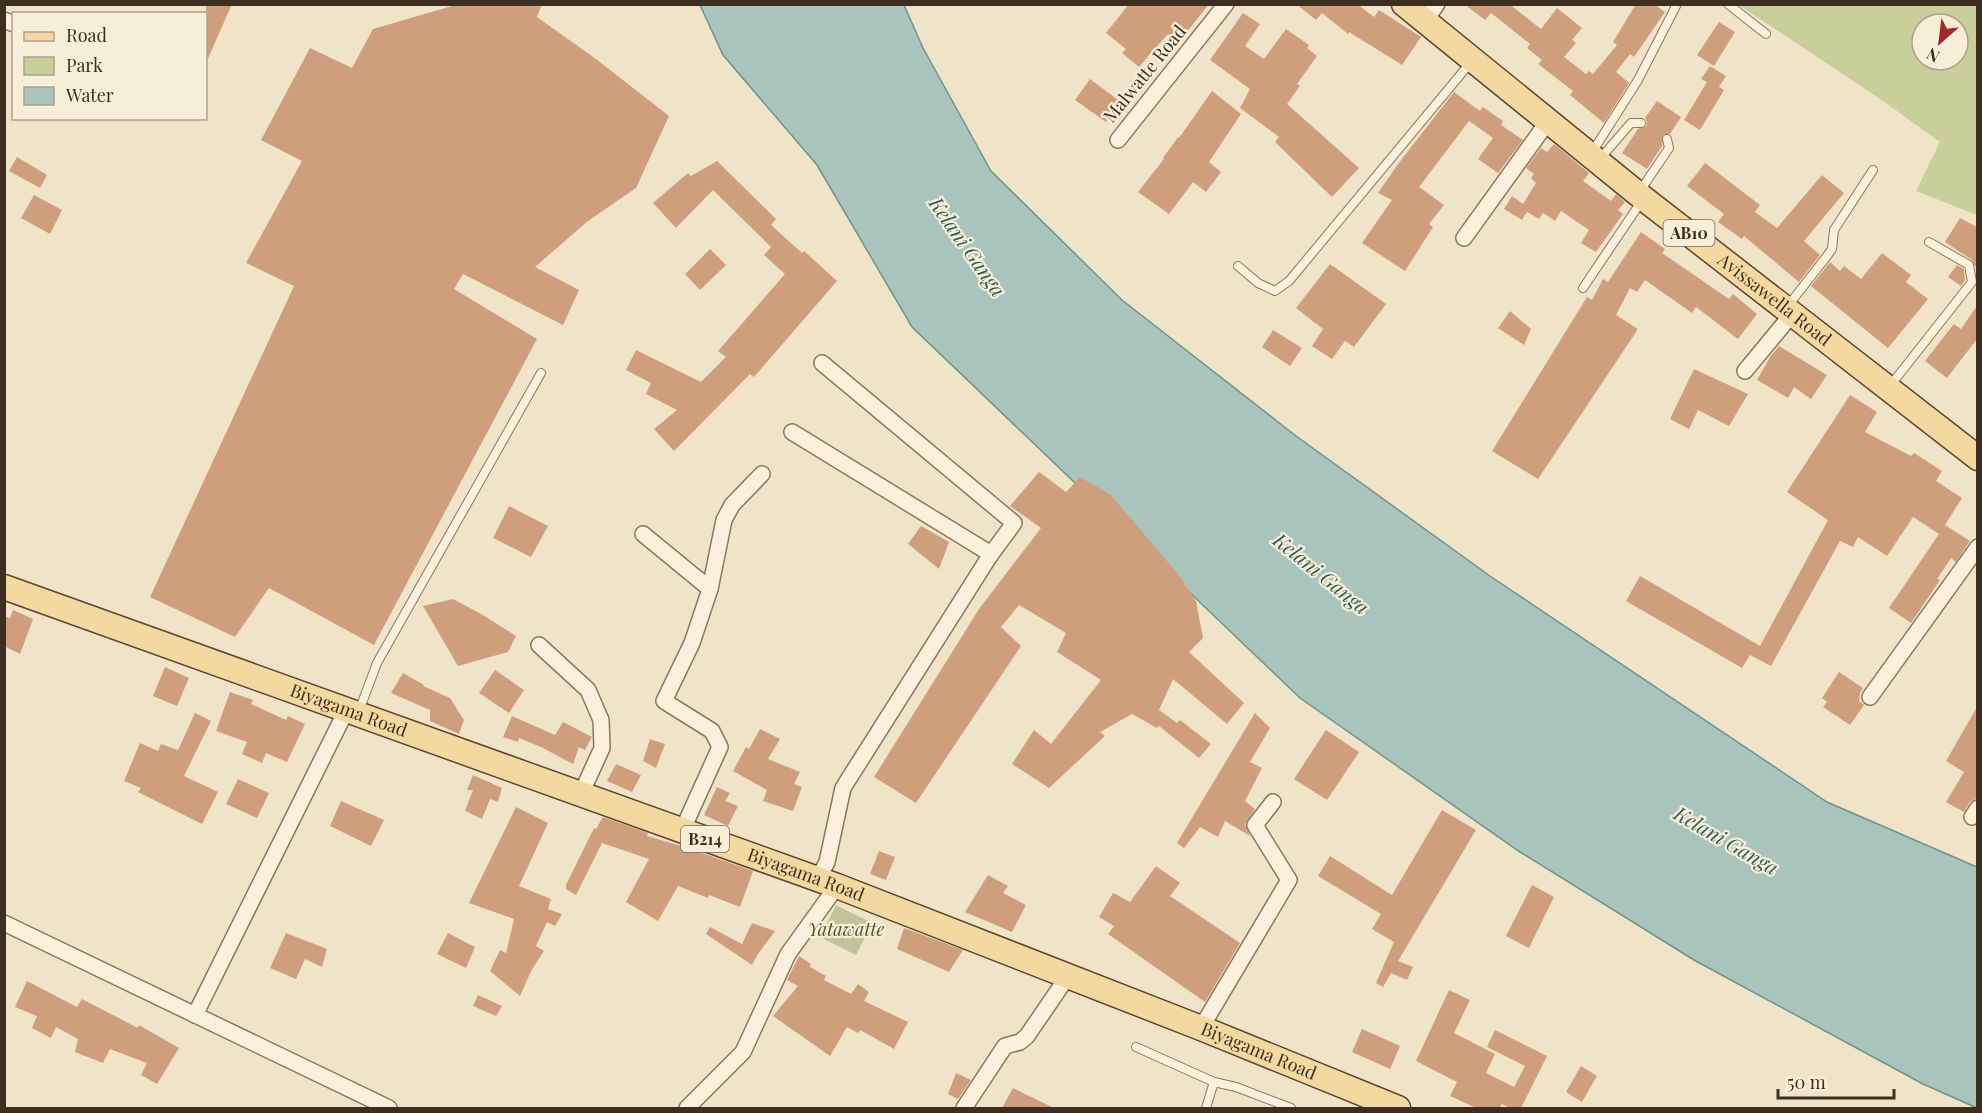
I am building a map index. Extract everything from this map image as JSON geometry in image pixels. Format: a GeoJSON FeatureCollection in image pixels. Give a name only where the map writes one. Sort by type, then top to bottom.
{"type":"FeatureCollection","features":[{"type":"Feature","properties":{"kind":"main road","name":"Avissawella Road"},"geometry":{"type":"LineString","coordinates":[[1404,4],[1431,13],[1472,61],[1977,458]]}},
{"type":"Feature","properties":{"kind":"main road","name":"Biyagama Road"},"geometry":{"type":"LineString","coordinates":[[4,587],[827,882],[1201,1028],[1398,1108]]}},
{"type":"Feature","properties":{"kind":"street","name":"Malwatte Road"},"geometry":{"type":"LineString","coordinates":[[1118,140],[1226,4]]}},
{"type":"Feature","properties":{"kind":"street"},"geometry":{"type":"LineString","coordinates":[[1464,238],[1548,120]]}},
{"type":"Feature","properties":{"kind":"street"},"geometry":{"type":"LineString","coordinates":[[1745,372],[1790,311]]}},
{"type":"Feature","properties":{"kind":"street"},"geometry":{"type":"LineString","coordinates":[[687,1108],[743,1052],[788,954],[827,882],[827,862],[843,788],[989,557],[1014,523],[822,363]]}},
{"type":"Feature","properties":{"kind":"street"},"geometry":{"type":"LineString","coordinates":[[792,432],[991,554],[989,557]]}},
{"type":"Feature","properties":{"kind":"street"},"geometry":{"type":"LineString","coordinates":[[682,831],[720,747],[712,731],[664,701],[692,643],[710,589],[724,520],[732,505],[762,474]]}},
{"type":"Feature","properties":{"kind":"street"},"geometry":{"type":"LineString","coordinates":[[643,534],[710,589]]}},
{"type":"Feature","properties":{"kind":"street"},"geometry":{"type":"LineString","coordinates":[[1870,697],[1977,547]]}},
{"type":"Feature","properties":{"kind":"street"},"geometry":{"type":"LineString","coordinates":[[539,645],[588,690],[602,720],[602,748],[581,795]]}},
{"type":"Feature","properties":{"kind":"street"},"geometry":{"type":"LineString","coordinates":[[195,1015],[351,713]]}},
{"type":"Feature","properties":{"kind":"street"},"geometry":{"type":"LineString","coordinates":[[1201,1028],[1289,880],[1255,825],[1273,802]]}},
{"type":"Feature","properties":{"kind":"street"},"geometry":{"type":"LineString","coordinates":[[4,923],[388,1108]]}},
{"type":"Feature","properties":{"kind":"street"},"geometry":{"type":"LineString","coordinates":[[964,1108],[1005,1046],[1020,1042],[1027,1036],[1068,976]]}},
{"type":"Feature","properties":{"kind":"lane"},"geometry":{"type":"LineString","coordinates":[[1594,158],[1677,4]]}},
{"type":"Feature","properties":{"kind":"lane"},"geometry":{"type":"LineString","coordinates":[[1728,4],[1766,34]]}},
{"type":"Feature","properties":{"kind":"lane"},"geometry":{"type":"LineString","coordinates":[[1238,266],[1258,283],[1275,291],[1289,281],[1472,61]]}},
{"type":"Feature","properties":{"kind":"lane"},"geometry":{"type":"LineString","coordinates":[[1594,158],[1632,123],[1641,123]]}},
{"type":"Feature","properties":{"kind":"lane"},"geometry":{"type":"LineString","coordinates":[[1583,288],[1669,148],[1667,139]]}},
{"type":"Feature","properties":{"kind":"lane"},"geometry":{"type":"LineString","coordinates":[[1790,311],[1832,249],[1834,230],[1873,170]]}},
{"type":"Feature","properties":{"kind":"lane"},"geometry":{"type":"LineString","coordinates":[[1888,388],[1972,282],[1969,265],[1929,242]]}},
{"type":"Feature","properties":{"kind":"lane"},"geometry":{"type":"LineString","coordinates":[[351,713],[541,373]]}},
{"type":"Feature","properties":{"kind":"lane"},"geometry":{"type":"LineString","coordinates":[[1136,1047],[1214,1082],[1236,1087],[1291,1108]]}},
{"type":"Feature","properties":{"kind":"lane"},"geometry":{"type":"LineString","coordinates":[[1206,1108],[1214,1082]]}},
{"type":"Feature","properties":{"kind":"green space"},"geometry":{"type":"Polygon","coordinates":[[[1739,5],[1977,5],[1977,215],[1916,191],[1940,142],[1739,5]]]}},
{"type":"Feature","properties":{"kind":"green space","name":"Yatawatte"},"geometry":{"type":"Polygon","coordinates":[[[836,905],[872,923],[856,955],[820,937],[836,905]]]}},
{"type":"Feature","properties":{"kind":"water","name":"Kelani Ganga"},"geometry":{"type":"Polygon","coordinates":[[[700,5],[904,5],[923,48],[991,171],[1122,300],[1296,436],[1490,576],[1827,802],[1977,867],[1977,1108],[1923,1084],[1694,960],[1520,852],[1300,698],[912,327],[817,165],[723,55],[700,5]]]}},
{"type":"Feature","properties":{"kind":"building"},"geometry":{"type":"Polygon","coordinates":[[[206,4],[232,4],[207,61],[207,12],[206,4]]]}},
{"type":"Feature","properties":{"kind":"building"},"geometry":{"type":"Polygon","coordinates":[[[459,4],[542,4],[537,17],[596,59],[669,116],[636,188],[588,221],[535,267],[579,290],[563,325],[463,274],[454,289],[537,339],[374,645],[269,588],[235,637],[150,597],[294,286],[246,263],[302,161],[261,140],[310,48],[352,68],[373,29],[459,4]]]}},
{"type":"Feature","properties":{"kind":"building"},"geometry":{"type":"Polygon","coordinates":[[[1129,4],[1209,4],[1183,37],[1176,32],[1173,37],[1168,34],[1139,67],[1122,53],[1126,49],[1106,33],[1129,4]]]}},
{"type":"Feature","properties":{"kind":"building"},"geometry":{"type":"Polygon","coordinates":[[[1296,4],[1357,4],[1374,17],[1379,10],[1421,37],[1402,65],[1349,32],[1348,34],[1322,13],[1316,20],[1296,4]]]}},
{"type":"Feature","properties":{"kind":"building"},"geometry":{"type":"Polygon","coordinates":[[[1464,4],[1509,4],[1541,29],[1557,8],[1582,28],[1572,40],[1576,43],[1564,57],[1586,74],[1589,71],[1593,74],[1617,45],[1613,42],[1636,4],[1654,4],[1665,12],[1634,57],[1630,54],[1616,72],[1629,83],[1604,123],[1570,95],[1573,91],[1538,64],[1542,60],[1527,48],[1530,44],[1491,13],[1485,20],[1464,4]]]}},
{"type":"Feature","properties":{"kind":"building"},"geometry":{"type":"Polygon","coordinates":[[[1243,13],[1260,24],[1245,46],[1264,59],[1286,29],[1309,45],[1307,48],[1317,56],[1297,84],[1300,86],[1287,104],[1359,168],[1332,197],[1275,142],[1279,137],[1240,108],[1250,89],[1210,60],[1243,13]]]}},
{"type":"Feature","properties":{"kind":"building"},"geometry":{"type":"Polygon","coordinates":[[[1719,22],[1735,32],[1714,66],[1697,55],[1719,22]]]}},
{"type":"Feature","properties":{"kind":"building"},"geometry":{"type":"Polygon","coordinates":[[[1710,66],[1726,76],[1719,87],[1724,90],[1700,130],[1684,120],[1707,82],[1701,79],[1710,66]]]}},
{"type":"Feature","properties":{"kind":"building"},"geometry":{"type":"Polygon","coordinates":[[[1090,79],[1121,102],[1106,122],[1075,100],[1090,79]]]}},
{"type":"Feature","properties":{"kind":"building"},"geometry":{"type":"Polygon","coordinates":[[[1212,91],[1241,114],[1209,162],[1221,172],[1206,192],[1193,182],[1169,214],[1138,192],[1212,91]]]}},
{"type":"Feature","properties":{"kind":"building"},"geometry":{"type":"Polygon","coordinates":[[[1454,92],[1480,111],[1483,107],[1503,121],[1501,125],[1523,140],[1498,173],[1478,159],[1493,138],[1469,121],[1419,187],[1444,205],[1429,224],[1433,227],[1405,271],[1362,243],[1392,200],[1378,193],[1454,92]]]}},
{"type":"Feature","properties":{"kind":"building"},"geometry":{"type":"Polygon","coordinates":[[[1657,101],[1681,117],[1670,134],[1663,135],[1662,146],[1647,169],[1622,153],[1638,129],[1646,126],[1645,118],[1657,101]]]}},
{"type":"Feature","properties":{"kind":"building"},"geometry":{"type":"Polygon","coordinates":[[[1554,144],[1589,173],[1583,181],[1611,201],[1616,194],[1625,202],[1618,210],[1623,214],[1596,252],[1581,243],[1589,230],[1561,211],[1555,221],[1543,213],[1539,219],[1527,212],[1522,220],[1504,209],[1512,196],[1523,204],[1536,183],[1531,178],[1534,174],[1526,168],[1541,148],[1547,152],[1554,144]]]}},
{"type":"Feature","properties":{"kind":"building"},"geometry":{"type":"Polygon","coordinates":[[[17,157],[47,175],[40,188],[9,171],[17,157]]]}},
{"type":"Feature","properties":{"kind":"building"},"geometry":{"type":"Polygon","coordinates":[[[717,161],[776,219],[771,225],[837,281],[754,377],[750,374],[674,451],[654,429],[677,410],[646,394],[651,383],[626,370],[636,350],[701,382],[726,357],[718,351],[785,274],[764,255],[771,247],[713,190],[676,228],[653,203],[688,173],[691,176],[717,161]]]}},
{"type":"Feature","properties":{"kind":"building"},"geometry":{"type":"Polygon","coordinates":[[[1705,163],[1760,205],[1755,212],[1777,228],[1822,175],[1844,193],[1804,241],[1820,255],[1799,282],[1744,236],[1742,239],[1718,222],[1724,214],[1687,186],[1705,163]]]}},
{"type":"Feature","properties":{"kind":"building"},"geometry":{"type":"Polygon","coordinates":[[[34,195],[62,210],[50,234],[21,218],[34,195]]]}},
{"type":"Feature","properties":{"kind":"building"},"geometry":{"type":"Polygon","coordinates":[[[1960,218],[1977,227],[1977,264],[1975,267],[1972,260],[1945,242],[1960,218]]]}},
{"type":"Feature","properties":{"kind":"building"},"geometry":{"type":"Polygon","coordinates":[[[1641,232],[1665,249],[1662,253],[1729,299],[1733,294],[1757,314],[1738,339],[1696,307],[1692,313],[1645,280],[1637,292],[1630,288],[1616,315],[1638,329],[1538,479],[1492,451],[1587,297],[1592,300],[1603,279],[1608,282],[1641,232]]]}},
{"type":"Feature","properties":{"kind":"building"},"geometry":{"type":"Polygon","coordinates":[[[710,249],[726,265],[700,290],[685,274],[710,249]]]}},
{"type":"Feature","properties":{"kind":"building"},"geometry":{"type":"Polygon","coordinates":[[[1882,253],[1911,275],[1906,282],[1928,299],[1888,348],[1811,286],[1830,262],[1840,271],[1844,266],[1861,279],[1882,253]]]}},
{"type":"Feature","properties":{"kind":"building"},"geometry":{"type":"Polygon","coordinates":[[[1330,264],[1386,304],[1354,347],[1345,341],[1332,359],[1312,346],[1323,329],[1296,308],[1330,264]]]}},
{"type":"Feature","properties":{"kind":"building"},"geometry":{"type":"Polygon","coordinates":[[[1957,265],[1964,269],[1965,280],[1961,286],[1948,277],[1957,265]]]}},
{"type":"Feature","properties":{"kind":"building"},"geometry":{"type":"Polygon","coordinates":[[[1977,306],[1977,339],[1947,378],[1925,361],[1954,324],[1961,329],[1977,306]]]}},
{"type":"Feature","properties":{"kind":"building"},"geometry":{"type":"Polygon","coordinates":[[[1510,311],[1531,329],[1524,345],[1498,328],[1510,311]]]}},
{"type":"Feature","properties":{"kind":"building"},"geometry":{"type":"Polygon","coordinates":[[[1273,330],[1302,348],[1290,366],[1262,347],[1273,330]]]}},
{"type":"Feature","properties":{"kind":"building"},"geometry":{"type":"Polygon","coordinates":[[[1779,346],[1827,375],[1811,399],[1794,387],[1788,398],[1757,380],[1779,346]]]}},
{"type":"Feature","properties":{"kind":"building"},"geometry":{"type":"Polygon","coordinates":[[[1694,369],[1748,394],[1729,426],[1698,410],[1689,429],[1670,419],[1694,369]]]}},
{"type":"Feature","properties":{"kind":"building"},"geometry":{"type":"Polygon","coordinates":[[[1850,395],[1877,412],[1865,432],[1911,456],[1914,453],[1942,471],[1936,481],[1962,498],[1945,525],[1970,541],[1956,562],[1951,558],[1937,579],[1940,580],[1911,623],[1889,608],[1939,534],[1913,517],[1887,556],[1858,537],[1853,547],[1840,541],[1771,666],[1750,655],[1742,668],[1626,601],[1640,576],[1760,646],[1828,520],[1787,492],[1850,395]]]}},
{"type":"Feature","properties":{"kind":"building"},"geometry":{"type":"Polygon","coordinates":[[[1039,472],[1066,492],[1080,477],[1111,495],[1177,573],[1196,601],[1203,638],[1189,652],[1244,703],[1227,724],[1173,679],[1159,710],[1177,723],[1180,720],[1211,744],[1199,758],[1159,726],[1157,728],[1132,714],[1100,732],[1105,736],[1049,788],[1012,764],[1034,730],[1051,744],[1101,680],[1057,652],[1066,633],[1019,605],[1001,627],[1021,646],[916,803],[874,777],[979,609],[1041,528],[1010,506],[1039,472]]]}},
{"type":"Feature","properties":{"kind":"building"},"geometry":{"type":"Polygon","coordinates":[[[509,506],[548,526],[531,557],[493,538],[509,506]]]}},
{"type":"Feature","properties":{"kind":"building"},"geometry":{"type":"Polygon","coordinates":[[[921,526],[949,542],[939,569],[908,544],[921,526]]]}},
{"type":"Feature","properties":{"kind":"building"},"geometry":{"type":"Polygon","coordinates":[[[453,599],[516,636],[508,652],[458,666],[423,606],[453,599]]]}},
{"type":"Feature","properties":{"kind":"building"},"geometry":{"type":"Polygon","coordinates":[[[13,610],[33,619],[20,654],[4,646],[4,616],[10,618],[13,610]]]}},
{"type":"Feature","properties":{"kind":"building"},"geometry":{"type":"Polygon","coordinates":[[[165,667],[189,678],[177,706],[153,696],[165,667]]]}},
{"type":"Feature","properties":{"kind":"building"},"geometry":{"type":"Polygon","coordinates":[[[495,670],[524,690],[509,713],[479,693],[495,670]]]}},
{"type":"Feature","properties":{"kind":"building"},"geometry":{"type":"Polygon","coordinates":[[[1839,672],[1863,688],[1859,701],[1864,705],[1850,725],[1823,707],[1827,702],[1822,698],[1839,672]]]}},
{"type":"Feature","properties":{"kind":"building"},"geometry":{"type":"Polygon","coordinates":[[[403,673],[423,686],[450,698],[464,720],[459,734],[430,721],[430,710],[391,693],[403,673]]]}},
{"type":"Feature","properties":{"kind":"building"},"geometry":{"type":"Polygon","coordinates":[[[230,692],[253,700],[251,704],[286,720],[288,716],[305,724],[287,762],[266,753],[262,763],[242,754],[247,742],[216,731],[230,692]]]}},
{"type":"Feature","properties":{"kind":"building"},"geometry":{"type":"Polygon","coordinates":[[[1977,707],[1977,798],[1970,802],[1964,812],[1946,802],[1964,772],[1946,761],[1977,707]]]}},
{"type":"Feature","properties":{"kind":"building"},"geometry":{"type":"Polygon","coordinates":[[[195,713],[211,721],[184,776],[218,792],[202,824],[138,792],[141,788],[124,781],[140,743],[158,751],[161,744],[178,750],[195,713]]]}},
{"type":"Feature","properties":{"kind":"building"},"geometry":{"type":"Polygon","coordinates":[[[1255,713],[1270,728],[1250,762],[1262,768],[1245,801],[1255,809],[1245,824],[1250,836],[1225,821],[1218,837],[1200,827],[1184,848],[1177,843],[1255,713]]]}},
{"type":"Feature","properties":{"kind":"building"},"geometry":{"type":"Polygon","coordinates":[[[512,716],[555,735],[563,722],[592,737],[585,750],[579,747],[573,764],[519,738],[518,742],[503,737],[512,716]]]}},
{"type":"Feature","properties":{"kind":"building"},"geometry":{"type":"Polygon","coordinates":[[[760,729],[780,739],[768,759],[800,772],[794,784],[802,787],[793,811],[763,801],[767,790],[733,771],[746,747],[749,749],[760,729]]]}},
{"type":"Feature","properties":{"kind":"building"},"geometry":{"type":"Polygon","coordinates":[[[1326,730],[1359,752],[1327,800],[1294,779],[1326,730]]]}},
{"type":"Feature","properties":{"kind":"building"},"geometry":{"type":"Polygon","coordinates":[[[650,739],[665,744],[656,768],[643,761],[650,739]]]}},
{"type":"Feature","properties":{"kind":"building"},"geometry":{"type":"Polygon","coordinates":[[[616,764],[641,775],[632,792],[607,781],[616,764]]]}},
{"type":"Feature","properties":{"kind":"building"},"geometry":{"type":"Polygon","coordinates":[[[473,775],[502,788],[498,802],[490,799],[482,819],[465,811],[473,790],[467,790],[473,775]]]}},
{"type":"Feature","properties":{"kind":"building"},"geometry":{"type":"Polygon","coordinates":[[[238,779],[269,793],[257,818],[226,804],[238,779]]]}},
{"type":"Feature","properties":{"kind":"building"},"geometry":{"type":"Polygon","coordinates":[[[717,787],[730,793],[725,801],[738,806],[728,826],[704,815],[717,787]]]}},
{"type":"Feature","properties":{"kind":"building"},"geometry":{"type":"Polygon","coordinates":[[[341,801],[384,820],[371,846],[330,826],[341,801]]]}},
{"type":"Feature","properties":{"kind":"building"},"geometry":{"type":"Polygon","coordinates":[[[516,807],[548,823],[519,886],[551,899],[548,909],[562,914],[555,926],[547,922],[536,946],[544,951],[531,971],[520,996],[490,971],[500,950],[506,953],[514,919],[469,903],[516,807]]]}},
{"type":"Feature","properties":{"kind":"building"},"geometry":{"type":"Polygon","coordinates":[[[1442,810],[1476,830],[1398,961],[1413,967],[1407,980],[1391,973],[1383,987],[1376,983],[1394,942],[1372,929],[1381,914],[1318,876],[1330,856],[1392,895],[1442,810]]]}},
{"type":"Feature","properties":{"kind":"building"},"geometry":{"type":"Polygon","coordinates":[[[603,817],[648,833],[647,836],[753,871],[740,907],[678,886],[658,921],[626,902],[649,859],[602,843],[576,895],[566,889],[594,828],[596,829],[603,817]]]}},
{"type":"Feature","properties":{"kind":"building"},"geometry":{"type":"Polygon","coordinates":[[[879,851],[895,857],[886,880],[870,874],[879,851]]]}},
{"type":"Feature","properties":{"kind":"building"},"geometry":{"type":"Polygon","coordinates":[[[1156,866],[1180,883],[1170,896],[1240,943],[1205,1002],[1108,934],[1114,926],[1099,917],[1113,893],[1130,902],[1156,866]]]}},
{"type":"Feature","properties":{"kind":"building"},"geometry":{"type":"Polygon","coordinates":[[[988,875],[1008,886],[1003,893],[1026,905],[1012,932],[965,912],[988,875]]]}},
{"type":"Feature","properties":{"kind":"building"},"geometry":{"type":"Polygon","coordinates":[[[1532,885],[1554,897],[1529,948],[1506,936],[1532,885]]]}},
{"type":"Feature","properties":{"kind":"building"},"geometry":{"type":"Polygon","coordinates":[[[752,923],[775,931],[752,965],[706,934],[710,927],[742,944],[752,923]]]}},
{"type":"Feature","properties":{"kind":"building"},"geometry":{"type":"Polygon","coordinates":[[[904,928],[963,950],[949,972],[897,949],[904,928]]]}},
{"type":"Feature","properties":{"kind":"building"},"geometry":{"type":"Polygon","coordinates":[[[286,933],[327,949],[322,967],[305,959],[296,979],[270,968],[286,933]]]}},
{"type":"Feature","properties":{"kind":"building"},"geometry":{"type":"Polygon","coordinates":[[[448,933],[475,947],[466,968],[437,954],[448,933]]]}},
{"type":"Feature","properties":{"kind":"building"},"geometry":{"type":"Polygon","coordinates":[[[799,956],[811,964],[810,967],[826,976],[824,980],[851,994],[858,984],[869,992],[864,1001],[908,1022],[894,1049],[860,1030],[858,1033],[847,1027],[830,1056],[773,1016],[798,986],[787,980],[799,956]]]}},
{"type":"Feature","properties":{"kind":"building"},"geometry":{"type":"Polygon","coordinates":[[[27,981],[77,1007],[82,999],[138,1028],[139,1025],[179,1048],[157,1084],[141,1075],[147,1063],[110,1049],[103,1063],[75,1052],[78,1039],[56,1027],[51,1038],[32,1028],[37,1016],[15,1007],[27,981]]]}},
{"type":"Feature","properties":{"kind":"building"},"geometry":{"type":"Polygon","coordinates":[[[1449,990],[1470,1000],[1454,1033],[1495,1054],[1486,1073],[1514,1087],[1525,1066],[1487,1047],[1495,1030],[1547,1056],[1521,1108],[1510,1108],[1502,1104],[1499,1108],[1476,1108],[1450,1096],[1457,1082],[1416,1061],[1449,990]]]}},
{"type":"Feature","properties":{"kind":"building"},"geometry":{"type":"Polygon","coordinates":[[[478,995],[502,1006],[496,1016],[473,1006],[478,995]]]}},
{"type":"Feature","properties":{"kind":"building"},"geometry":{"type":"Polygon","coordinates":[[[1362,1029],[1400,1046],[1390,1069],[1352,1052],[1362,1029]]]}},
{"type":"Feature","properties":{"kind":"building"},"geometry":{"type":"Polygon","coordinates":[[[1581,1066],[1597,1076],[1582,1102],[1566,1092],[1581,1066]]]}},
{"type":"Feature","properties":{"kind":"building"},"geometry":{"type":"Polygon","coordinates":[[[956,1073],[971,1080],[958,1099],[948,1094],[956,1073]]]}},
{"type":"Feature","properties":{"kind":"building"},"geometry":{"type":"Polygon","coordinates":[[[1013,1088],[1054,1108],[1002,1108],[1013,1088]]]}}]}
